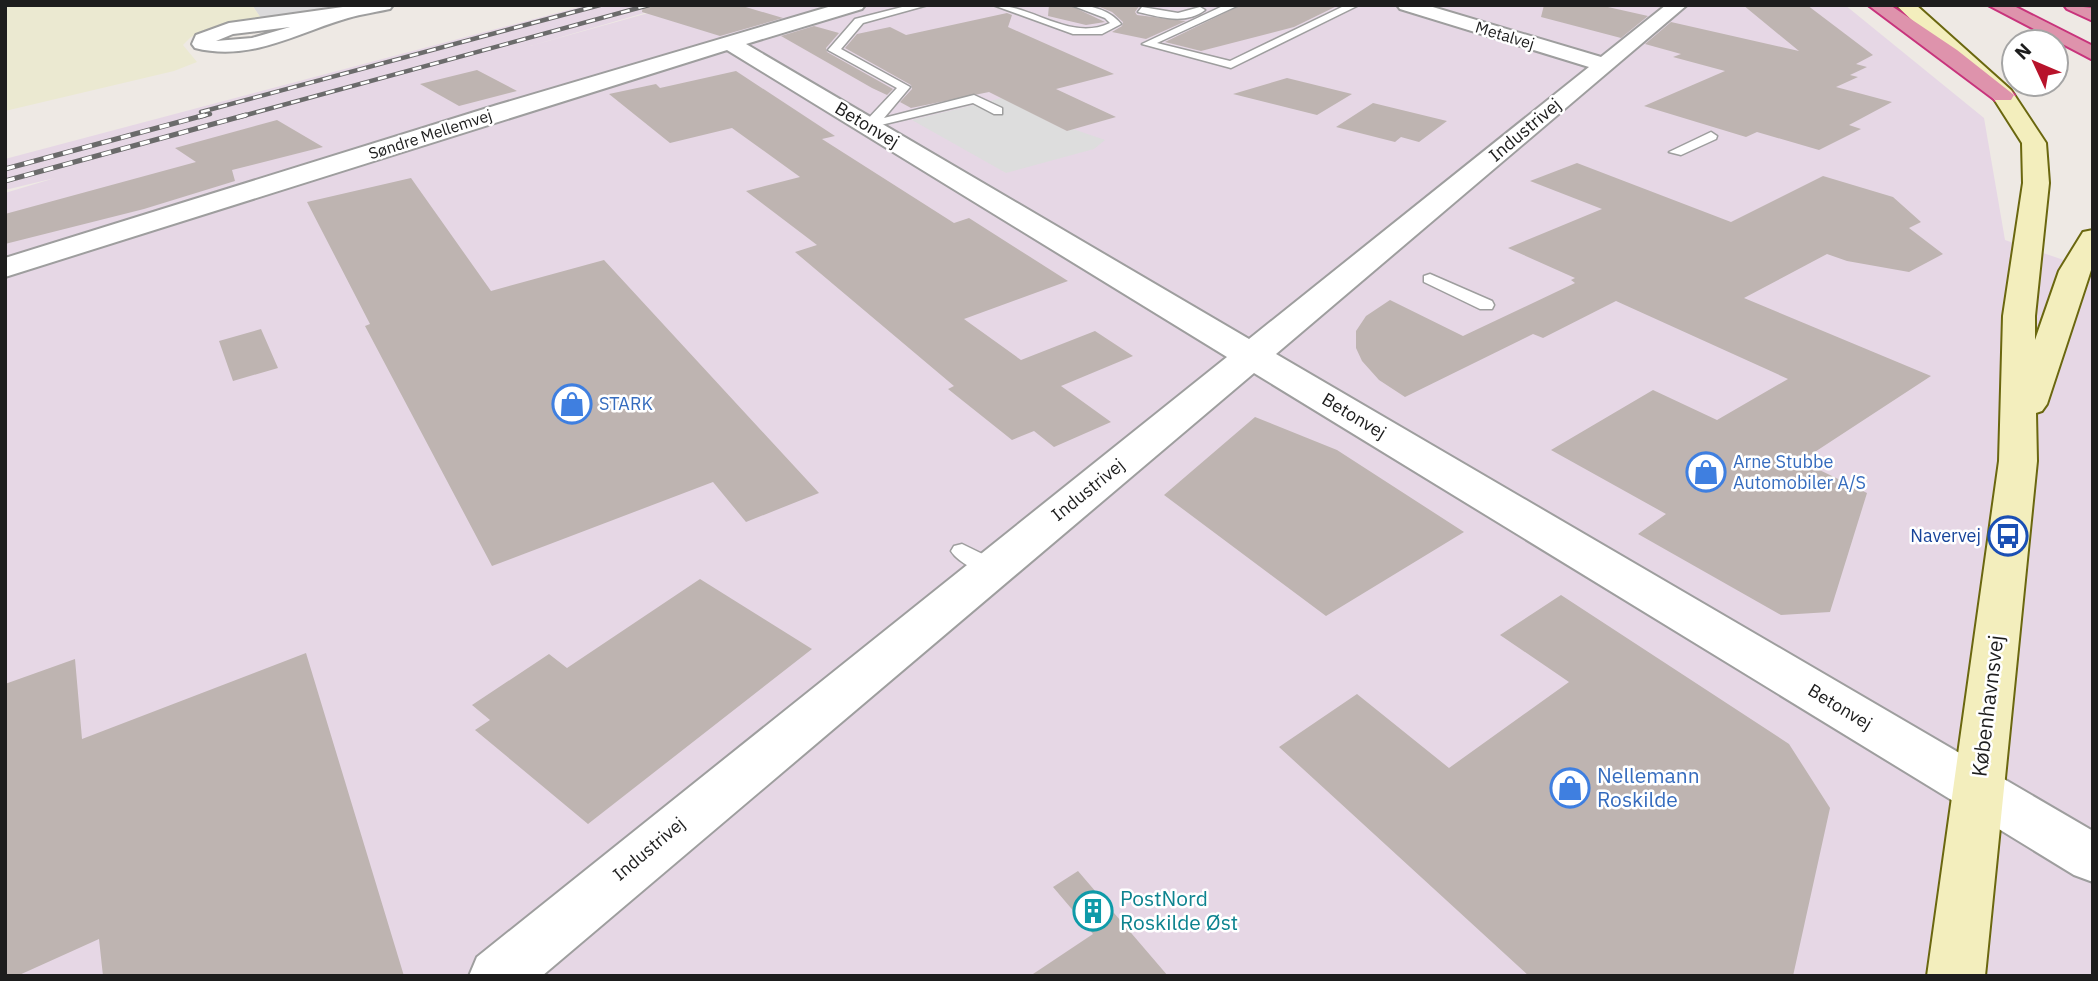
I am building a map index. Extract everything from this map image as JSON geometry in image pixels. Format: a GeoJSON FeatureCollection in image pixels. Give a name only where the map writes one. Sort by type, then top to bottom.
{"type":"FeatureCollection","features":[{"type":"Feature","properties":{"kind":"highway"},"geometry":{"type":"LineString","coordinates":[[1877,5],[1950,54],[2000,93]]}},
{"type":"Feature","properties":{"kind":"highway"},"geometry":{"type":"LineString","coordinates":[[1997,5],[2093,54]]}},
{"type":"Feature","properties":{"kind":"highway"},"geometry":{"type":"LineString","coordinates":[[2032,5],[2093,37]]}},
{"type":"Feature","properties":{"kind":"highway"},"geometry":{"type":"LineString","coordinates":[[2073,5],[2093,15]]}},
{"type":"Feature","properties":{"kind":"main road","name":"Københavnsvej"},"geometry":{"type":"LineString","coordinates":[[1905,5],[2000,92]]}},
{"type":"Feature","properties":{"kind":"main road","name":"Københavnsvej"},"geometry":{"type":"LineString","coordinates":[[1956,976],[2019,436],[2019,316],[2036,183],[2034,143],[2005,98]]}},
{"type":"Feature","properties":{"kind":"main road","name":"Københavnsvej"},"geometry":{"type":"LineString","coordinates":[[2019,436],[2084,274],[2093,238]]}},
{"type":"Feature","properties":{"kind":"street"},"geometry":{"type":"LineString","coordinates":[[342,15],[229,29],[203,39],[202,44],[219,48],[247,46],[342,15],[384,5]]}},
{"type":"Feature","properties":{"kind":"street","name":"Søndre Mellemvej"},"geometry":{"type":"LineString","coordinates":[[5,268],[856,5]]}},
{"type":"Feature","properties":{"kind":"street","name":"Metalvej"},"geometry":{"type":"LineString","coordinates":[[1406,5],[1604,65]]}},
{"type":"Feature","properties":{"kind":"street","name":"Industrivej"},"geometry":{"type":"LineString","coordinates":[[498,976],[978,560],[1250,354],[1678,5]]}},
{"type":"Feature","properties":{"kind":"street","name":"Betonvej"},"geometry":{"type":"LineString","coordinates":[[729,43],[1978,790]]}},
{"type":"Feature","properties":{"kind":"street"},"geometry":{"type":"LineString","coordinates":[[1978,790],[2093,859]]}},
{"type":"Feature","properties":{"kind":"lane"},"geometry":{"type":"LineString","coordinates":[[869,126],[899,96],[904,87],[834,50],[859,21],[923,5]]}},
{"type":"Feature","properties":{"kind":"lane"},"geometry":{"type":"LineString","coordinates":[[998,5],[1014,8],[1067,30],[1103,29],[1116,24],[1109,16],[1076,5]]}},
{"type":"Feature","properties":{"kind":"lane"},"geometry":{"type":"LineString","coordinates":[[1142,10],[1180,17],[1211,5]]}},
{"type":"Feature","properties":{"kind":"lane"},"geometry":{"type":"LineString","coordinates":[[1234,5],[1147,44],[1231,65],[1354,5]]}},
{"type":"Feature","properties":{"kind":"lane"},"geometry":{"type":"LineString","coordinates":[[869,126],[974,99],[998,111]]}},
{"type":"Feature","properties":{"kind":"lane"},"geometry":{"type":"LineString","coordinates":[[1676,152],[1711,136]]}},
{"type":"Feature","properties":{"kind":"lane"},"geometry":{"type":"LineString","coordinates":[[1430,279],[1486,305]]}},
{"type":"Feature","properties":{"kind":"shaded area"},"geometry":{"type":"Polygon","coordinates":[[[5,5],[252,5],[263,21],[214,28],[191,37],[183,45],[197,62],[174,71],[5,111],[5,5]]]}},
{"type":"Feature","properties":{"kind":"shaded area"},"geometry":{"type":"Polygon","coordinates":[[[252,5],[352,5],[263,21],[252,5]]]}},
{"type":"Feature","properties":{"kind":"shaded area"},"geometry":{"type":"Polygon","coordinates":[[[587,5],[672,5],[530,46],[677,5],[1845,5],[1984,118],[2005,240],[2093,270],[2093,976],[5,976],[5,193],[55,178],[5,190],[5,159],[587,5]]]}},
{"type":"Feature","properties":{"kind":"shaded area"},"geometry":{"type":"Polygon","coordinates":[[[1002,98],[1067,131],[1073,129],[1105,140],[1094,149],[1006,173],[912,120],[1002,98]]]}},
{"type":"Feature","properties":{"kind":"building"},"geometry":{"type":"Polygon","coordinates":[[[643,5],[739,5],[783,18],[720,36],[642,12],[643,5]]]}},
{"type":"Feature","properties":{"kind":"building"},"geometry":{"type":"Polygon","coordinates":[[[1049,5],[1069,5],[1105,22],[1086,25],[1048,16],[1049,5]]]}},
{"type":"Feature","properties":{"kind":"building"},"geometry":{"type":"Polygon","coordinates":[[[1095,5],[1140,5],[1135,12],[1137,15],[1186,21],[1146,39],[1112,32],[1122,26],[1123,22],[1112,12],[1095,5]]]}},
{"type":"Feature","properties":{"kind":"building"},"geometry":{"type":"Polygon","coordinates":[[[1241,5],[1339,5],[1294,27],[1201,51],[1165,42],[1241,5]]]}},
{"type":"Feature","properties":{"kind":"building"},"geometry":{"type":"Polygon","coordinates":[[[1544,5],[1599,5],[1648,16],[1621,38],[1541,17],[1544,5]]]}},
{"type":"Feature","properties":{"kind":"building"},"geometry":{"type":"Polygon","coordinates":[[[1743,5],[1807,5],[1873,55],[1856,64],[1867,67],[1850,75],[1858,77],[1836,87],[1892,102],[1849,125],[1861,129],[1819,150],[1757,132],[1746,137],[1644,106],[1725,71],[1673,57],[1681,54],[1645,44],[1671,22],[1799,51],[1743,5]]]}},
{"type":"Feature","properties":{"kind":"building"},"geometry":{"type":"Polygon","coordinates":[[[1007,13],[1012,15],[1008,27],[1114,74],[1056,89],[1116,117],[1067,131],[989,92],[911,108],[900,102],[912,89],[911,85],[845,48],[857,34],[890,27],[906,35],[1007,13]]]}},
{"type":"Feature","properties":{"kind":"building"},"geometry":{"type":"Polygon","coordinates":[[[814,26],[839,33],[826,48],[827,52],[893,89],[887,95],[872,88],[781,36],[814,26]]]}},
{"type":"Feature","properties":{"kind":"building"},"geometry":{"type":"Polygon","coordinates":[[[477,70],[517,91],[459,106],[420,84],[477,70]]]}},
{"type":"Feature","properties":{"kind":"building"},"geometry":{"type":"Polygon","coordinates":[[[736,71],[835,136],[822,139],[954,223],[969,218],[1068,281],[964,319],[1021,360],[1095,331],[1133,356],[1061,386],[1111,422],[1054,447],[1034,431],[1012,440],[948,389],[954,386],[795,252],[817,245],[746,191],[800,177],[732,128],[670,143],[609,94],[656,84],[660,88],[736,71]]]}},
{"type":"Feature","properties":{"kind":"building"},"geometry":{"type":"Polygon","coordinates":[[[1287,78],[1352,94],[1317,115],[1233,94],[1287,78]]]}},
{"type":"Feature","properties":{"kind":"building"},"geometry":{"type":"Polygon","coordinates":[[[1373,103],[1447,121],[1419,142],[1401,137],[1395,142],[1336,127],[1373,103]]]}},
{"type":"Feature","properties":{"kind":"building"},"geometry":{"type":"Polygon","coordinates":[[[277,120],[323,147],[232,170],[235,181],[144,209],[5,244],[5,214],[196,162],[175,148],[277,120]]]}},
{"type":"Feature","properties":{"kind":"building"},"geometry":{"type":"Polygon","coordinates":[[[1577,163],[1731,222],[1823,176],[1893,197],[1921,222],[1909,228],[1943,254],[1909,272],[1847,261],[1827,254],[1744,298],[1931,376],[1801,461],[1867,493],[1830,612],[1781,615],[1638,534],[1666,514],[1551,450],[1653,390],[1717,420],[1788,379],[1616,301],[1543,338],[1533,334],[1405,397],[1379,380],[1362,361],[1356,348],[1356,331],[1366,316],[1390,300],[1463,336],[1575,283],[1571,280],[1575,278],[1508,248],[1602,209],[1530,181],[1577,163]]]}},
{"type":"Feature","properties":{"kind":"building","name":"STARK"},"geometry":{"type":"Polygon","coordinates":[[[411,178],[491,291],[604,260],[819,493],[746,522],[713,482],[492,566],[365,326],[370,324],[307,202],[411,178]]]}},
{"type":"Feature","properties":{"kind":"building"},"geometry":{"type":"Polygon","coordinates":[[[261,329],[278,368],[233,381],[219,341],[261,329]]]}},
{"type":"Feature","properties":{"kind":"building"},"geometry":{"type":"Polygon","coordinates":[[[1255,417],[1337,450],[1464,532],[1326,616],[1164,495],[1255,417]]]}},
{"type":"Feature","properties":{"kind":"building"},"geometry":{"type":"Polygon","coordinates":[[[700,579],[812,649],[588,824],[475,730],[490,720],[472,705],[549,654],[567,668],[700,579]]]}},
{"type":"Feature","properties":{"kind":"building","name":"Nellemann Roskilde"},"geometry":{"type":"Polygon","coordinates":[[[1561,595],[1789,744],[1830,808],[1793,976],[1529,976],[1279,747],[1357,694],[1449,768],[1569,682],[1500,635],[1561,595]]]}},
{"type":"Feature","properties":{"kind":"building"},"geometry":{"type":"Polygon","coordinates":[[[306,653],[404,976],[103,976],[99,939],[17,976],[5,976],[5,684],[75,659],[82,739],[306,653]]]}},
{"type":"Feature","properties":{"kind":"building","name":"PostNord Roskilde Øst"},"geometry":{"type":"Polygon","coordinates":[[[1078,871],[1168,976],[1030,976],[1093,934],[1053,887],[1078,871]]]}},
{"type":"Feature","properties":{"kind":"railway"},"geometry":{"type":"LineString","coordinates":[[201,112],[600,5]]}},
{"type":"Feature","properties":{"kind":"railway"},"geometry":{"type":"LineString","coordinates":[[239,117],[649,5]]}},
{"type":"Feature","properties":{"kind":"railway"},"geometry":{"type":"LineString","coordinates":[[199,117],[210,114]]}},
{"type":"Feature","properties":{"kind":"railway"},"geometry":{"type":"LineString","coordinates":[[5,169],[205,115]]}},
{"type":"Feature","properties":{"kind":"railway"},"geometry":{"type":"LineString","coordinates":[[5,181],[246,115]]}},
{"type":"Feature","properties":{"kind":"place","name":"STARK"},"geometry":{"type":"Point","coordinates":[572,404]}},
{"type":"Feature","properties":{"kind":"place","name":"Arne Stubbe Automobiler A/S"},"geometry":{"type":"Point","coordinates":[1706,472]}},
{"type":"Feature","properties":{"kind":"place","name":"Navervej"},"geometry":{"type":"Point","coordinates":[2008,536]}},
{"type":"Feature","properties":{"kind":"place","name":"Nellemann Roskilde"},"geometry":{"type":"Point","coordinates":[1570,788]}},
{"type":"Feature","properties":{"kind":"place","name":"PostNord Roskilde Øst"},"geometry":{"type":"Point","coordinates":[1093,911]}}]}
